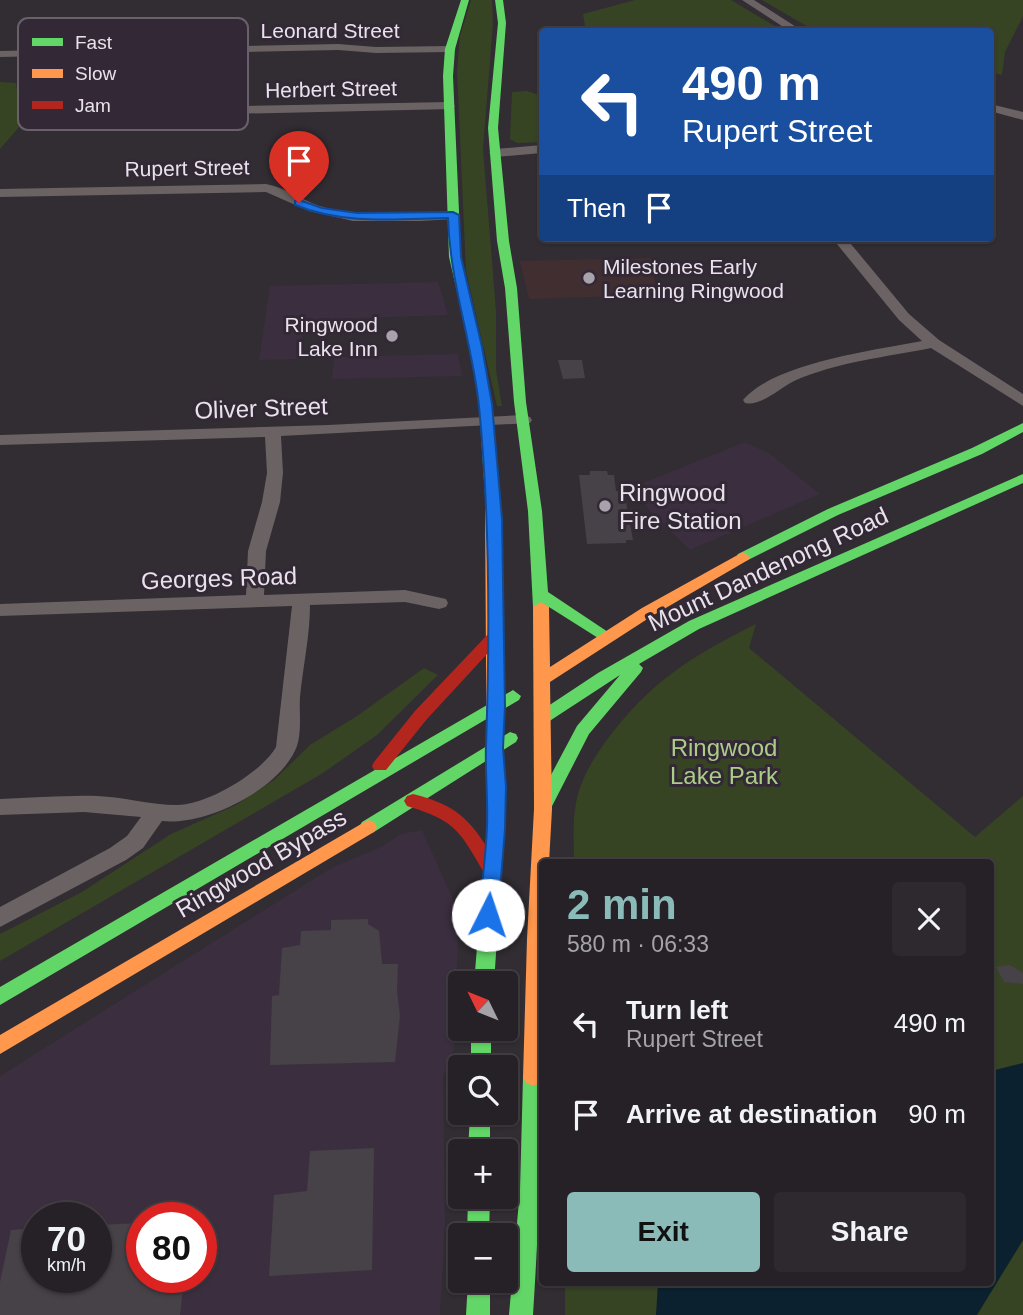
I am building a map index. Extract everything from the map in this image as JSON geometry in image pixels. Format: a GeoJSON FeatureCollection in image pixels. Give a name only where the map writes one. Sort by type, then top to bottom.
{"type":"FeatureCollection","features":[{"type":"Feature","properties":{"kind":"main road"},"geometry":{"type":"LineString","coordinates":[[465,0],[450,49],[449,106],[455,257],[476,347],[487,424],[494,519],[496,829],[485,971]]}},
{"type":"Feature","properties":{"kind":"main road"},"geometry":{"type":"LineString","coordinates":[[499,0],[502,23],[493,128],[541,595],[543,808],[540,859]]}},
{"type":"Feature","properties":{"kind":"main road","name":"Mount Dandenong Road"},"geometry":{"type":"LineString","coordinates":[[541,680],[696,584],[785,536],[835,511],[972,454],[1023,427]]}},
{"type":"Feature","properties":{"kind":"main road","name":"Mount Dandenong Road"},"geometry":{"type":"LineString","coordinates":[[542,718],[650,649],[694,625],[1023,478]]}},
{"type":"Feature","properties":{"kind":"main road"},"geometry":{"type":"LineString","coordinates":[[785,536],[788,562],[820,568]]}},
{"type":"Feature","properties":{"kind":"main road"},"geometry":{"type":"LineString","coordinates":[[696,584],[719,589]]}},
{"type":"Feature","properties":{"kind":"main road"},"geometry":{"type":"LineString","coordinates":[[541,595],[606,639]]}},
{"type":"Feature","properties":{"kind":"main road"},"geometry":{"type":"LineString","coordinates":[[367,783],[421,715],[495,636]]}},
{"type":"Feature","properties":{"kind":"main road"},"geometry":{"type":"LineString","coordinates":[[543,808],[583,730],[650,649]]}},
{"type":"Feature","properties":{"kind":"main road","name":"Ringwood Bypass"},"geometry":{"type":"LineString","coordinates":[[0,997],[541,680]]}},
{"type":"Feature","properties":{"kind":"main road","name":"Ringwood Bypass"},"geometry":{"type":"LineString","coordinates":[[0,1045],[413,801],[542,718]]}},
{"type":"Feature","properties":{"kind":"main road"},"geometry":{"type":"LineString","coordinates":[[413,801],[448,808],[457,815],[491,869]]}},
{"type":"Feature","properties":{"kind":"main road"},"geometry":{"type":"LineString","coordinates":[[521,1315],[531,1189],[539,883]]}},
{"type":"Feature","properties":{"kind":"main road"},"geometry":{"type":"LineString","coordinates":[[518,1085],[534,1086]]}},
{"type":"Feature","properties":{"kind":"main road"},"geometry":{"type":"LineString","coordinates":[[478,1315],[479,1293]]}},
{"type":"Feature","properties":{"kind":"street"},"geometry":{"type":"LineString","coordinates":[[747,0],[792,28]]}},
{"type":"Feature","properties":{"kind":"street","name":"Leonard Street"},"geometry":{"type":"LineString","coordinates":[[248,49],[450,49]]}},
{"type":"Feature","properties":{"kind":"street","name":"Leonard Street"},"geometry":{"type":"LineString","coordinates":[[0,54],[18,54]]}},
{"type":"Feature","properties":{"kind":"street","name":"Herbert Street"},"geometry":{"type":"LineString","coordinates":[[248,110],[449,106]]}},
{"type":"Feature","properties":{"kind":"street"},"geometry":{"type":"LineString","coordinates":[[994,106],[1023,108]]}},
{"type":"Feature","properties":{"kind":"street"},"geometry":{"type":"LineString","coordinates":[[994,107],[1023,116]]}},
{"type":"Feature","properties":{"kind":"street"},"geometry":{"type":"LineString","coordinates":[[495,153],[539,149]]}},
{"type":"Feature","properties":{"kind":"street","name":"Rupert Street"},"geometry":{"type":"LineString","coordinates":[[0,193],[266,188],[282,191],[313,209],[342,215],[453,215]]}},
{"type":"Feature","properties":{"kind":"street"},"geometry":{"type":"LineString","coordinates":[[842,242],[904,317],[934,343],[1023,401]]}},
{"type":"Feature","properties":{"kind":"street"},"geometry":{"type":"LineString","coordinates":[[751,400],[772,385],[834,363],[934,343]]}},
{"type":"Feature","properties":{"kind":"street","name":"Oliver Street"},"geometry":{"type":"LineString","coordinates":[[0,440],[487,424],[524,420]]}},
{"type":"Feature","properties":{"kind":"street"},"geometry":{"type":"LineString","coordinates":[[255,601],[257,551],[271,502],[275,473],[273,432]]}},
{"type":"Feature","properties":{"kind":"street","name":"Georges Road"},"geometry":{"type":"LineString","coordinates":[[0,610],[405,596],[439,603]]}},
{"type":"Feature","properties":{"kind":"street"},"geometry":{"type":"LineString","coordinates":[[0,807],[112,804],[173,814],[188,812],[221,799],[268,770],[285,750],[301,634],[301,600]]}},
{"type":"Feature","properties":{"kind":"street"},"geometry":{"type":"LineString","coordinates":[[0,918],[135,842],[158,810]]}},
{"type":"Feature","properties":{"kind":"shaded area","name":"Milestones Early Learning Ringwood"},"geometry":{"type":"Polygon","coordinates":[[[651,258],[657,295],[529,299],[520,261],[651,258]]]}},
{"type":"Feature","properties":{"kind":"shaded area"},"geometry":{"type":"Polygon","coordinates":[[[438,282],[448,315],[304,320],[300,359],[259,360],[270,286],[438,282]]]}},
{"type":"Feature","properties":{"kind":"shaded area"},"geometry":{"type":"Polygon","coordinates":[[[458,354],[462,376],[332,379],[334,357],[458,354]]]}},
{"type":"Feature","properties":{"kind":"shaded area"},"geometry":{"type":"Polygon","coordinates":[[[745,442],[770,454],[820,494],[690,550],[631,488],[745,442]]]}},
{"type":"Feature","properties":{"kind":"shaded area"},"geometry":{"type":"Polygon","coordinates":[[[422,830],[459,913],[457,971],[448,971],[448,1041],[454,1041],[454,1049],[452,1055],[448,1055],[443,1077],[445,1221],[440,1315],[0,1315],[0,1076],[333,867],[381,847],[401,834],[422,830]]]}},
{"type":"Feature","properties":{"kind":"green space"},"geometry":{"type":"Polygon","coordinates":[[[471,0],[492,0],[493,23],[483,149],[496,311],[496,370],[502,406],[497,406],[466,271],[457,71],[460,36],[471,0]]]}},
{"type":"Feature","properties":{"kind":"green space"},"geometry":{"type":"Polygon","coordinates":[[[635,0],[731,0],[778,28],[585,28],[583,14],[635,0]]]}},
{"type":"Feature","properties":{"kind":"green space"},"geometry":{"type":"Polygon","coordinates":[[[762,0],[1023,0],[1023,16],[1005,52],[1002,75],[994,73],[994,28],[810,28],[762,0]]]}},
{"type":"Feature","properties":{"kind":"green space"},"geometry":{"type":"Polygon","coordinates":[[[0,82],[16,83],[18,128],[0,149],[0,82]]]}},
{"type":"Feature","properties":{"kind":"green space"},"geometry":{"type":"Polygon","coordinates":[[[527,91],[539,95],[539,142],[517,143],[510,139],[512,92],[527,91]]]}},
{"type":"Feature","properties":{"kind":"green space","name":"Ringwood Lake Park"},"geometry":{"type":"Polygon","coordinates":[[[756,624],[749,648],[975,837],[1023,796],[1023,1315],[565,1315],[565,1286],[994,1286],[994,859],[574,859],[575,806],[588,768],[606,741],[639,702],[673,672],[756,624]]]}},
{"type":"Feature","properties":{"kind":"green space"},"geometry":{"type":"Polygon","coordinates":[[[424,668],[438,675],[377,735],[323,773],[0,961],[0,934],[82,892],[171,834],[236,805],[274,780],[310,745],[357,716],[424,668]]]}},
{"type":"Feature","properties":{"kind":"water"},"geometry":{"type":"Polygon","coordinates":[[[1023,1063],[1023,1240],[977,1315],[656,1315],[658,1286],[994,1286],[994,1070],[1023,1063]]]}},
{"type":"Feature","properties":{"kind":"building"},"geometry":{"type":"Polygon","coordinates":[[[558,360],[582,360],[585,378],[563,379],[558,360]]]}},
{"type":"Feature","properties":{"kind":"building","name":"Ringwood Fire Station"},"geometry":{"type":"Polygon","coordinates":[[[590,471],[607,471],[608,475],[614,475],[616,491],[624,491],[633,540],[626,540],[626,543],[587,544],[579,475],[590,475],[590,471]]]}},
{"type":"Feature","properties":{"kind":"building"},"geometry":{"type":"Polygon","coordinates":[[[368,919],[368,924],[379,931],[382,964],[398,964],[400,1016],[395,1062],[270,1065],[272,996],[279,995],[282,948],[300,945],[301,931],[331,930],[331,920],[368,919]]]}},
{"type":"Feature","properties":{"kind":"building"},"geometry":{"type":"Polygon","coordinates":[[[1010,965],[1023,973],[1023,984],[1004,982],[996,967],[1010,965]]]}},
{"type":"Feature","properties":{"kind":"building"},"geometry":{"type":"Polygon","coordinates":[[[374,1148],[372,1270],[269,1276],[274,1195],[307,1191],[310,1151],[374,1148]]]}},
{"type":"Feature","properties":{"kind":"building"},"geometry":{"type":"Polygon","coordinates":[[[112,1224],[126,1224],[126,1293],[182,1293],[180,1315],[0,1315],[0,1282],[11,1230],[21,1229],[21,1293],[112,1293],[112,1224]]]}},
{"type":"Feature","properties":{"kind":"traffic: fast"},"geometry":{"type":"LineString","coordinates":[[465,0],[450,49],[448,76],[455,257],[476,347],[485,404],[492,496]]}},
{"type":"Feature","properties":{"kind":"traffic: fast"},"geometry":{"type":"LineString","coordinates":[[499,0],[502,23],[493,128],[503,241],[511,288],[520,402],[535,511],[541,607]]}},
{"type":"Feature","properties":{"kind":"traffic: fast"},"geometry":{"type":"LineString","coordinates":[[743,557],[833,512],[977,451],[1023,427]]}},
{"type":"Feature","properties":{"kind":"traffic: fast"},"geometry":{"type":"LineString","coordinates":[[542,718],[604,677],[694,625],[1023,478]]}},
{"type":"Feature","properties":{"kind":"traffic: fast"},"geometry":{"type":"LineString","coordinates":[[541,595],[606,638]]}},
{"type":"Feature","properties":{"kind":"traffic: fast"},"geometry":{"type":"LineString","coordinates":[[543,807],[583,730],[635,668]]}},
{"type":"Feature","properties":{"kind":"traffic: fast"},"geometry":{"type":"LineString","coordinates":[[0,997],[513,696]]}},
{"type":"Feature","properties":{"kind":"traffic: fast"},"geometry":{"type":"LineString","coordinates":[[368,827],[510,738]]}},
{"type":"Feature","properties":{"kind":"traffic: fast"},"geometry":{"type":"LineString","coordinates":[[485,971],[493,861]]}},
{"type":"Feature","properties":{"kind":"traffic: fast"},"geometry":{"type":"LineString","coordinates":[[481,1041],[481,1055]]}},
{"type":"Feature","properties":{"kind":"traffic: fast"},"geometry":{"type":"LineString","coordinates":[[521,1315],[531,1189],[533,1077]]}},
{"type":"Feature","properties":{"kind":"traffic: fast"},"geometry":{"type":"LineString","coordinates":[[479,1139],[480,1125]]}},
{"type":"Feature","properties":{"kind":"traffic: fast"},"geometry":{"type":"LineString","coordinates":[[478,1223],[479,1209]]}},
{"type":"Feature","properties":{"kind":"traffic: fast"},"geometry":{"type":"LineString","coordinates":[[478,1315],[479,1293]]}},
{"type":"Feature","properties":{"kind":"traffic: slow"},"geometry":{"type":"LineString","coordinates":[[492,496],[496,829],[493,861]]}},
{"type":"Feature","properties":{"kind":"traffic: slow"},"geometry":{"type":"LineString","coordinates":[[541,680],[647,612],[743,557]]}},
{"type":"Feature","properties":{"kind":"traffic: slow"},"geometry":{"type":"LineString","coordinates":[[540,859],[543,809],[541,607]]}},
{"type":"Feature","properties":{"kind":"traffic: slow"},"geometry":{"type":"LineString","coordinates":[[0,1045],[368,827]]}},
{"type":"Feature","properties":{"kind":"traffic: slow"},"geometry":{"type":"LineString","coordinates":[[533,1077],[539,883]]}},
{"type":"Feature","properties":{"kind":"traffic: jam"},"geometry":{"type":"LineString","coordinates":[[380,766],[421,715],[495,636]]}},
{"type":"Feature","properties":{"kind":"traffic: jam"},"geometry":{"type":"LineString","coordinates":[[413,801],[453,816],[469,833],[491,869]]}},
{"type":"Feature","properties":{"kind":"place","name":"Milestones Early Learning Ringwood"},"geometry":{"type":"Point","coordinates":[589,278]}},
{"type":"Feature","properties":{"kind":"place","name":"Ringwood Lake Inn"},"geometry":{"type":"Point","coordinates":[392,336]}},
{"type":"Feature","properties":{"kind":"place","name":"Ringwood Fire Station"},"geometry":{"type":"Point","coordinates":[605,506]}},
{"type":"Feature","properties":{"kind":"route"},"geometry":{"type":"LineString","coordinates":[[299,203],[320,211],[357,217],[453,215],[455,257],[461,292],[476,347],[485,404],[494,519],[497,706],[494,748],[497,786],[488,915]]}}]}
